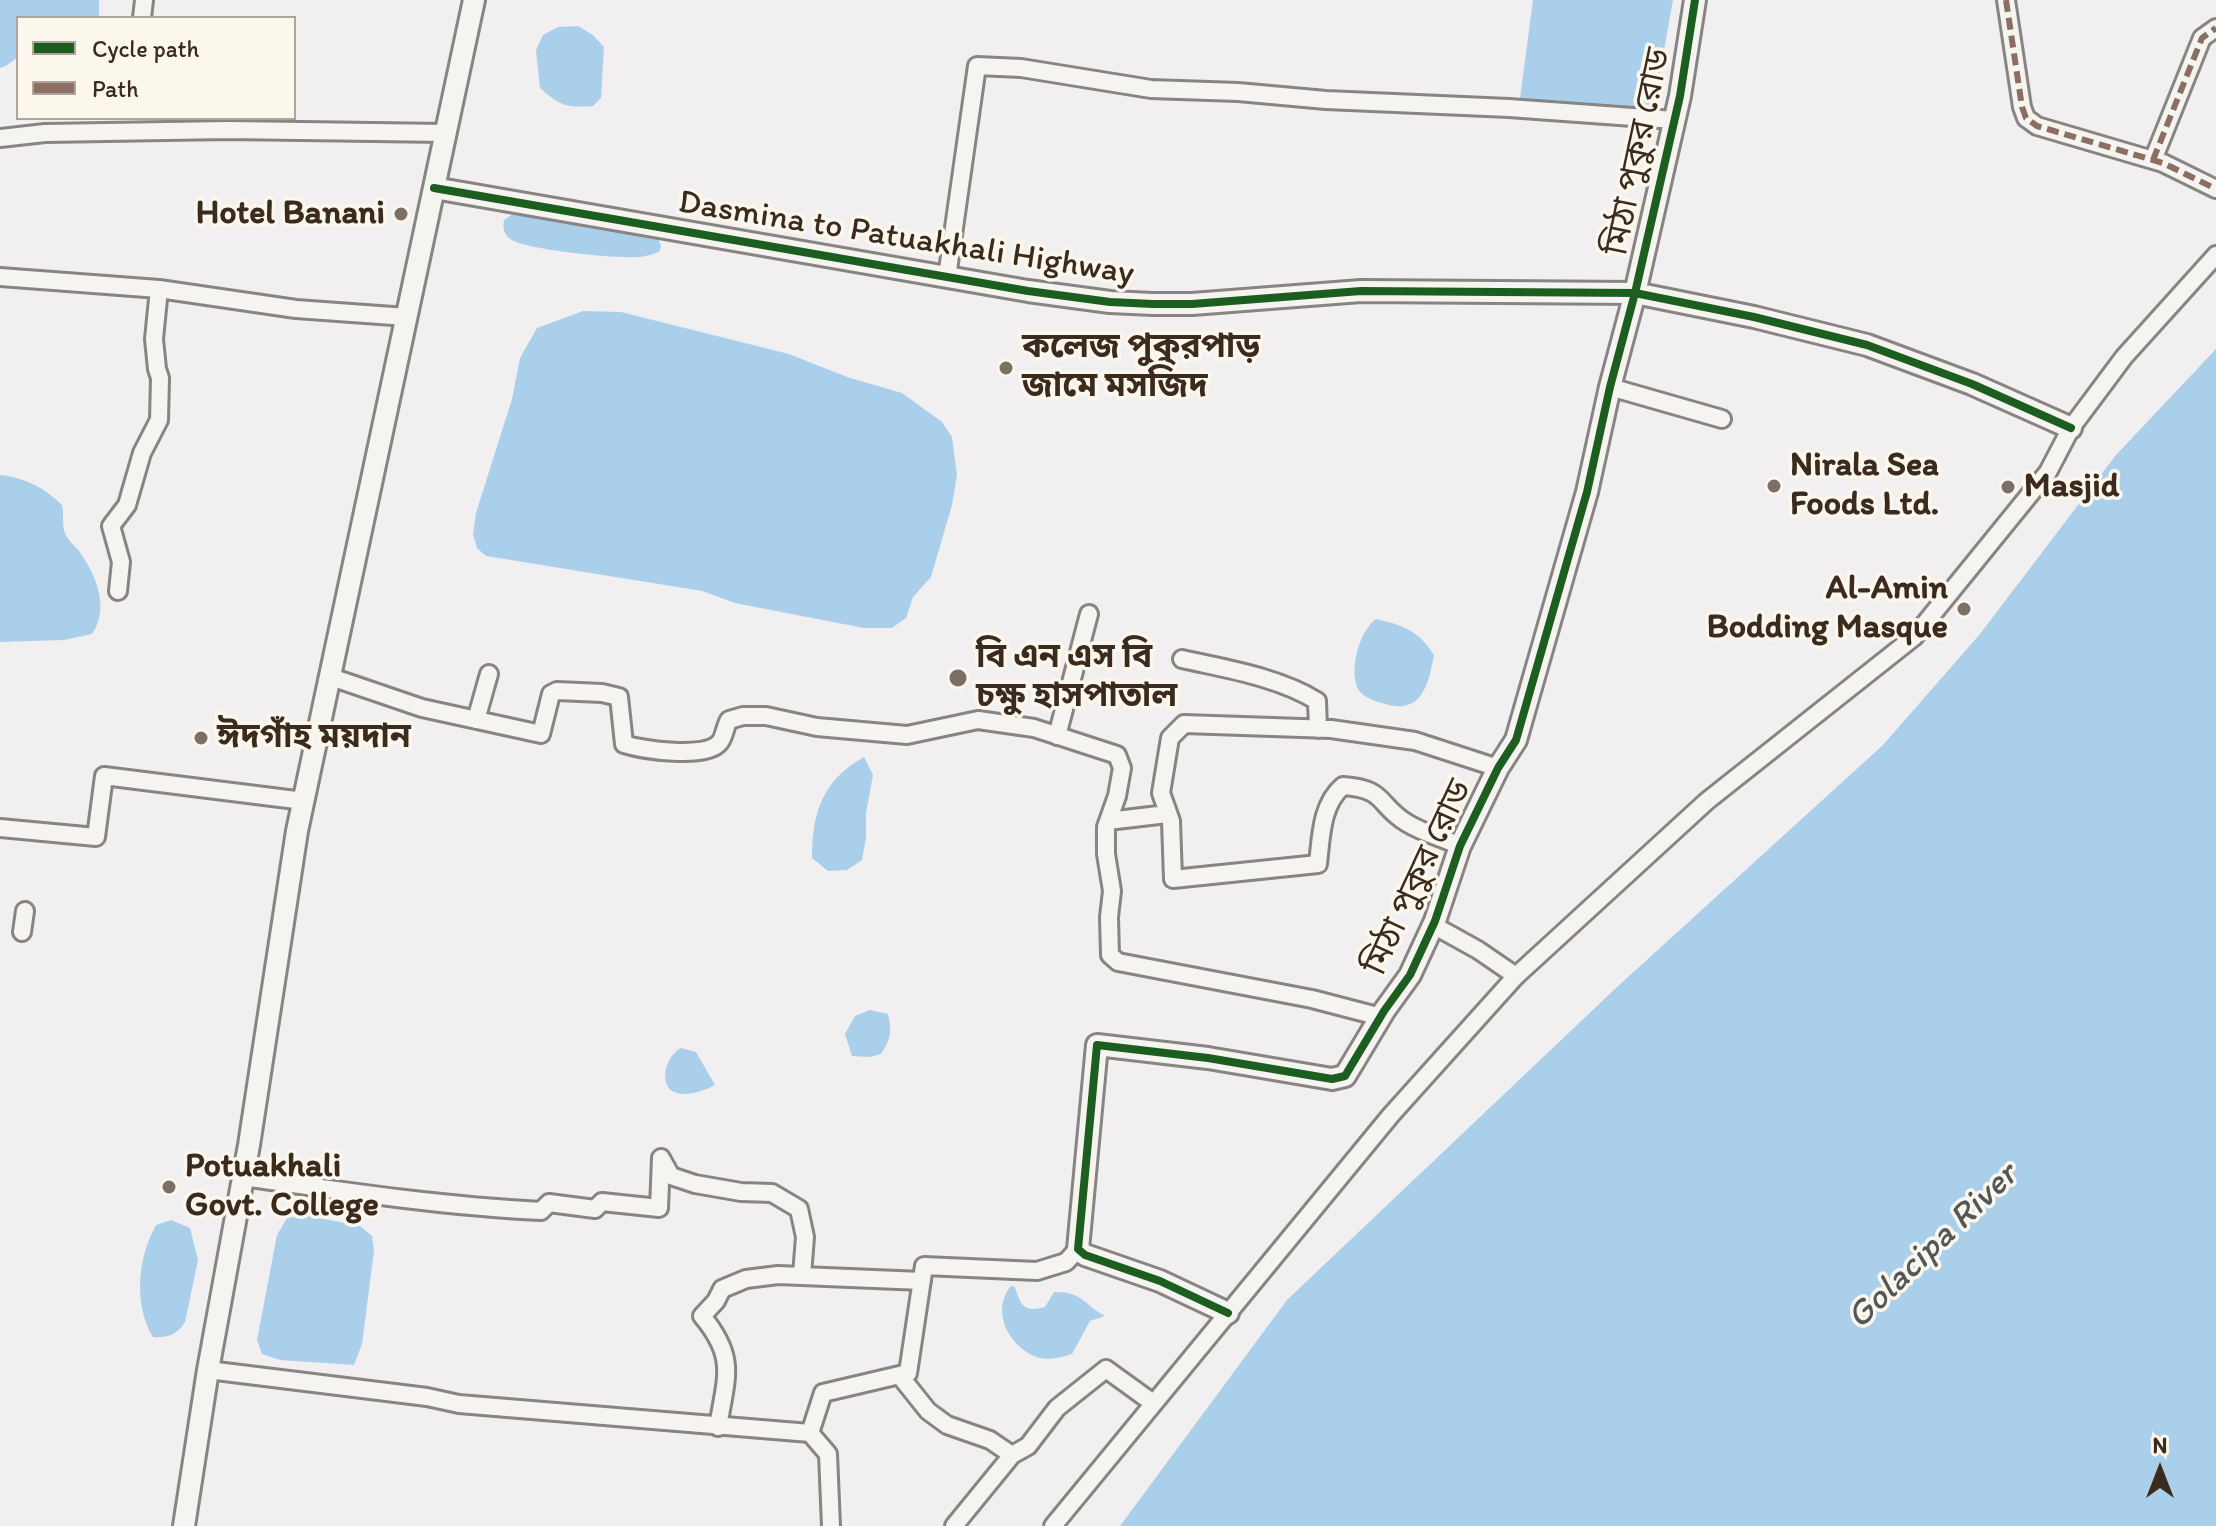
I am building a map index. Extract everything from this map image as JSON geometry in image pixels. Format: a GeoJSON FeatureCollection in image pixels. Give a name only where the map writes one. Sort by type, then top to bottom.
{"type":"FeatureCollection","features":[{"type":"Feature","properties":{"kind":"street"},"geometry":{"type":"LineString","coordinates":[[184,1526],[304,801],[474,0]]}},
{"type":"Feature","properties":{"kind":"street","name":"মিঠা পুকুর রোড"},"geometry":{"type":"LineString","coordinates":[[1078,1249],[1097,1045],[1194,1056],[1332,1079],[1345,1076],[1410,975],[1433,925],[1460,846],[1498,768],[1516,740],[1534,682],[1587,492],[1635,293],[1674,120],[1695,0]]}},
{"type":"Feature","properties":{"kind":"street"},"geometry":{"type":"LineString","coordinates":[[2006,0],[2026,118],[2047,129],[2153,160],[2216,189]]}},
{"type":"Feature","properties":{"kind":"street"},"geometry":{"type":"LineString","coordinates":[[2153,160],[2202,38],[2216,28]]}},
{"type":"Feature","properties":{"kind":"street"},"geometry":{"type":"LineString","coordinates":[[947,277],[977,66],[1021,68],[1151,89],[1674,120]]}},
{"type":"Feature","properties":{"kind":"street"},"geometry":{"type":"LineString","coordinates":[[0,138],[138,126],[446,133]]}},
{"type":"Feature","properties":{"kind":"street","name":"Dasmina to Patuakhali Highway"},"geometry":{"type":"LineString","coordinates":[[434,188],[947,277],[1110,302],[1192,304],[1361,291],[1635,293],[1754,317],[1867,345],[1972,384],[2071,428]]}},
{"type":"Feature","properties":{"kind":"street"},"geometry":{"type":"LineString","coordinates":[[1053,1526],[1391,1115],[1516,976],[1707,801],[1914,637],[2048,472],[2071,428],[2124,357],[2216,255]]}},
{"type":"Feature","properties":{"kind":"street"},"geometry":{"type":"LineString","coordinates":[[0,277],[159,289],[296,309],[407,317]]}},
{"type":"Feature","properties":{"kind":"street"},"geometry":{"type":"LineString","coordinates":[[118,591],[121,562],[111,526],[127,505],[142,453],[159,420],[160,378],[154,339],[159,289]]}},
{"type":"Feature","properties":{"kind":"street"},"geometry":{"type":"LineString","coordinates":[[1610,387],[1722,419]]}},
{"type":"Feature","properties":{"kind":"street"},"geometry":{"type":"LineString","coordinates":[[1057,736],[1089,614]]}},
{"type":"Feature","properties":{"kind":"street"},"geometry":{"type":"LineString","coordinates":[[1182,659],[1228,668],[1303,692],[1317,701],[1318,729]]}},
{"type":"Feature","properties":{"kind":"street"},"geometry":{"type":"LineString","coordinates":[[476,720],[489,674]]}},
{"type":"Feature","properties":{"kind":"street"},"geometry":{"type":"LineString","coordinates":[[331,677],[422,708],[541,734],[551,694],[557,691],[619,697],[624,744],[645,750],[711,749],[722,742],[729,720],[743,716],[766,716],[817,727],[907,735],[978,720],[1034,728],[1117,755],[1122,768],[1108,821],[1106,854],[1112,891],[1110,955],[1118,962],[1312,999],[1381,1017]]}},
{"type":"Feature","properties":{"kind":"street"},"geometry":{"type":"LineString","coordinates":[[1460,846],[1410,825],[1396,816],[1380,797],[1363,787],[1343,786],[1334,794],[1325,815],[1318,864],[1173,879],[1171,821],[1161,793],[1170,738],[1184,724],[1318,729],[1415,741],[1498,768]]}},
{"type":"Feature","properties":{"kind":"street"},"geometry":{"type":"LineString","coordinates":[[0,828],[96,837],[104,776],[304,801]]}},
{"type":"Feature","properties":{"kind":"street"},"geometry":{"type":"LineString","coordinates":[[1108,821],[1167,814]]}},
{"type":"Feature","properties":{"kind":"street"},"geometry":{"type":"LineString","coordinates":[[22,932],[25,911]]}},
{"type":"Feature","properties":{"kind":"street"},"geometry":{"type":"LineString","coordinates":[[1433,925],[1516,976]]}},
{"type":"Feature","properties":{"kind":"street"},"geometry":{"type":"LineString","coordinates":[[243,1177],[384,1197],[500,1209],[541,1211],[549,1203],[595,1209],[602,1202],[659,1208],[661,1158],[671,1176],[711,1187],[772,1193],[799,1209],[805,1237],[802,1275]]}},
{"type":"Feature","properties":{"kind":"street"},"geometry":{"type":"LineString","coordinates":[[810,1433],[823,1393],[908,1373],[924,1266],[1037,1271],[1066,1262],[1078,1249],[1085,1255],[1160,1281],[1228,1313]]}},
{"type":"Feature","properties":{"kind":"street"},"geometry":{"type":"LineString","coordinates":[[718,1427],[728,1358],[713,1329],[702,1316],[722,1289],[746,1279],[802,1275],[922,1281]]}},
{"type":"Feature","properties":{"kind":"street"},"geometry":{"type":"LineString","coordinates":[[954,1526],[1012,1455],[1028,1446],[1057,1408],[1106,1369],[1153,1403]]}},
{"type":"Feature","properties":{"kind":"street"},"geometry":{"type":"LineString","coordinates":[[208,1370],[427,1397],[459,1404],[810,1433],[828,1454],[831,1526]]}},
{"type":"Feature","properties":{"kind":"street"},"geometry":{"type":"LineString","coordinates":[[900,1376],[928,1411],[947,1425],[990,1440],[1012,1455]]}},
{"type":"Feature","properties":{"kind":"water"},"geometry":{"type":"Polygon","coordinates":[[[0,0],[99,0],[99,16],[16,16],[16,58],[0,68],[0,0]]]}},
{"type":"Feature","properties":{"kind":"water"},"geometry":{"type":"Polygon","coordinates":[[[1533,0],[1673,0],[1652,117],[1519,106],[1533,0]]]}},
{"type":"Feature","properties":{"kind":"water"},"geometry":{"type":"Polygon","coordinates":[[[578,26],[593,35],[604,47],[601,98],[593,106],[564,104],[540,88],[536,50],[543,35],[558,27],[578,26]]]}},
{"type":"Feature","properties":{"kind":"water"},"geometry":{"type":"Polygon","coordinates":[[[516,212],[658,237],[661,247],[659,252],[629,257],[572,253],[532,246],[509,238],[505,232],[504,220],[516,212]]]}},
{"type":"Feature","properties":{"kind":"water"},"geometry":{"type":"Polygon","coordinates":[[[583,311],[621,312],[789,354],[847,377],[902,393],[942,422],[952,437],[957,475],[952,505],[931,577],[913,597],[906,618],[892,628],[864,628],[735,603],[702,591],[486,556],[477,548],[473,534],[476,513],[512,399],[520,358],[537,328],[583,311]]]}},
{"type":"Feature","properties":{"kind":"water","name":"Golacipa River"},"geometry":{"type":"Polygon","coordinates":[[[2216,349],[2216,1526],[1120,1526],[1287,1300],[1616,988],[1883,745],[1980,634],[2116,455],[2216,349]]]}},
{"type":"Feature","properties":{"kind":"water"},"geometry":{"type":"Polygon","coordinates":[[[0,475],[34,484],[62,505],[65,533],[85,560],[99,592],[100,613],[92,634],[64,640],[0,642],[0,475]]]}},
{"type":"Feature","properties":{"kind":"water"},"geometry":{"type":"Polygon","coordinates":[[[1376,619],[1410,630],[1434,655],[1425,688],[1414,702],[1395,706],[1379,702],[1360,692],[1356,684],[1355,664],[1360,643],[1376,619]]]}},
{"type":"Feature","properties":{"kind":"water"},"geometry":{"type":"Polygon","coordinates":[[[864,757],[873,775],[862,860],[847,870],[828,871],[812,858],[818,812],[839,776],[864,757]]]}},
{"type":"Feature","properties":{"kind":"water"},"geometry":{"type":"Polygon","coordinates":[[[870,1010],[888,1014],[889,1039],[881,1054],[852,1056],[845,1034],[855,1016],[870,1010]]]}},
{"type":"Feature","properties":{"kind":"water"},"geometry":{"type":"Polygon","coordinates":[[[681,1048],[696,1052],[715,1085],[688,1094],[677,1093],[668,1087],[666,1068],[681,1048]]]}},
{"type":"Feature","properties":{"kind":"water"},"geometry":{"type":"Polygon","coordinates":[[[304,1215],[360,1226],[372,1236],[374,1251],[362,1344],[354,1365],[280,1360],[262,1354],[257,1340],[277,1235],[287,1218],[304,1215]]]}},
{"type":"Feature","properties":{"kind":"water"},"geometry":{"type":"Polygon","coordinates":[[[171,1220],[190,1228],[198,1260],[185,1322],[171,1335],[153,1337],[142,1310],[142,1266],[156,1225],[171,1220]]]}},
{"type":"Feature","properties":{"kind":"water"},"geometry":{"type":"Polygon","coordinates":[[[1011,1286],[1015,1287],[1021,1303],[1028,1308],[1045,1307],[1054,1292],[1063,1292],[1077,1296],[1105,1316],[1090,1321],[1072,1354],[1040,1358],[1020,1347],[1006,1329],[1002,1307],[1011,1286]]]}},
{"type":"Feature","properties":{"kind":"marked path"},"geometry":{"type":"LineString","coordinates":[[2006,0],[2026,118],[2037,126],[2163,163],[2216,189]]}},
{"type":"Feature","properties":{"kind":"marked path"},"geometry":{"type":"LineString","coordinates":[[2153,160],[2202,38],[2216,28]]}},
{"type":"Feature","properties":{"kind":"cycle path"},"geometry":{"type":"LineString","coordinates":[[1228,1313],[1160,1281],[1085,1255],[1078,1249],[1097,1045],[1208,1058],[1332,1079],[1345,1076],[1410,975],[1435,921],[1460,846],[1498,768],[1516,740],[1587,492],[1680,96],[1695,0]]}},
{"type":"Feature","properties":{"kind":"cycle path"},"geometry":{"type":"LineString","coordinates":[[434,188],[1028,291],[1110,302],[1192,304],[1361,291],[1635,293],[1754,317],[1867,345],[1972,384],[2071,428]]}},
{"type":"Feature","properties":{"kind":"place","name":"Hotel Banani"},"geometry":{"type":"Point","coordinates":[401,214]}},
{"type":"Feature","properties":{"kind":"place","name":"কলেজ পুকুরপাড় জামে মসজিদ"},"geometry":{"type":"Point","coordinates":[1006,368]}},
{"type":"Feature","properties":{"kind":"place","name":"Nirala Sea Foods Ltd."},"geometry":{"type":"Point","coordinates":[1774,486]}},
{"type":"Feature","properties":{"kind":"place","name":"Masjid"},"geometry":{"type":"Point","coordinates":[2008,487]}},
{"type":"Feature","properties":{"kind":"place","name":"Al-Amin Bodding Masque"},"geometry":{"type":"Point","coordinates":[1964,609]}},
{"type":"Feature","properties":{"kind":"place","name":"বি এন এস বি চক্ষু হাসপাতাল"},"geometry":{"type":"Point","coordinates":[958,678]}},
{"type":"Feature","properties":{"kind":"place","name":"ঈদগাঁহ ময়দান"},"geometry":{"type":"Point","coordinates":[201,738]}},
{"type":"Feature","properties":{"kind":"place","name":"Potuakhali Govt. College"},"geometry":{"type":"Point","coordinates":[169,1187]}}]}
